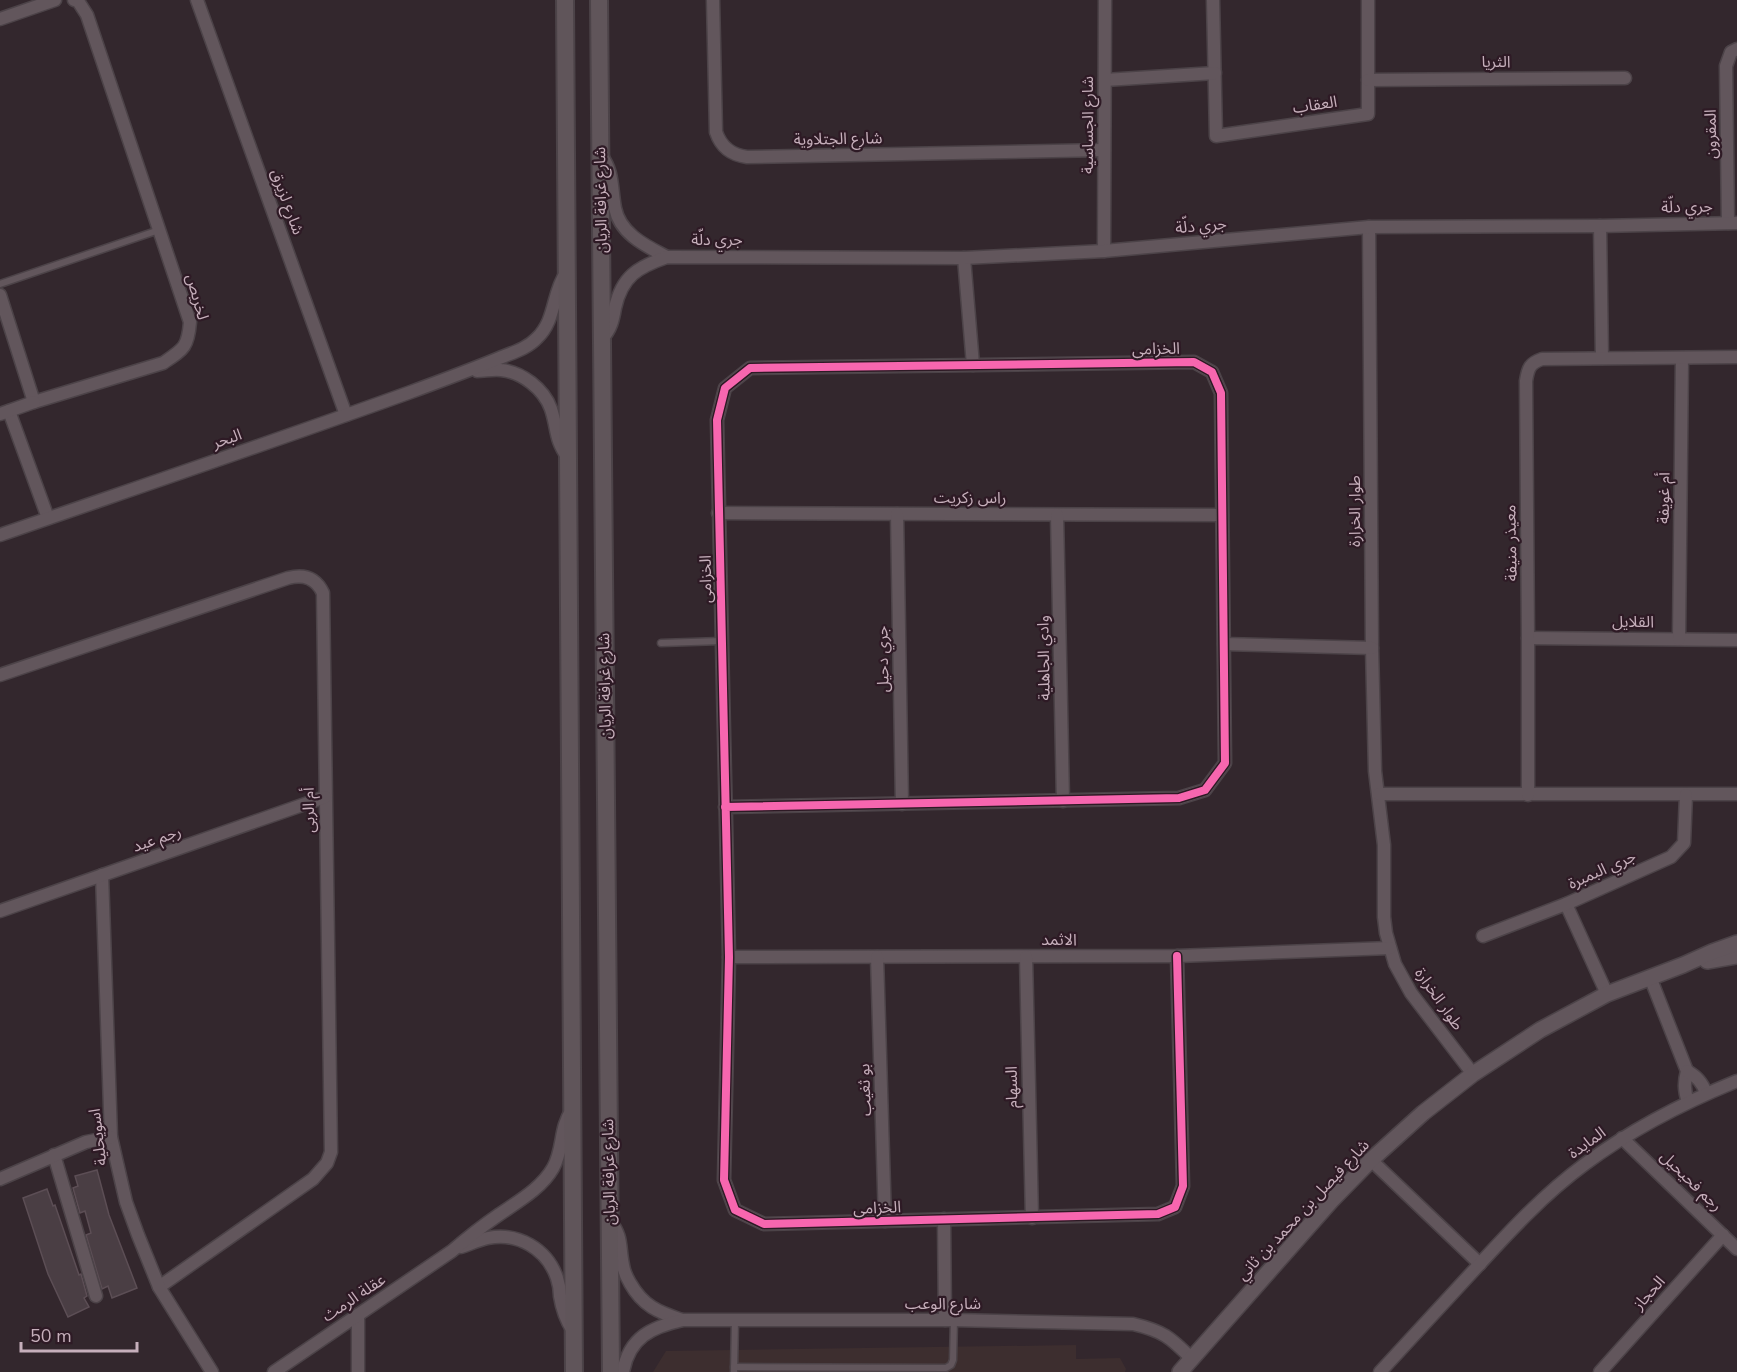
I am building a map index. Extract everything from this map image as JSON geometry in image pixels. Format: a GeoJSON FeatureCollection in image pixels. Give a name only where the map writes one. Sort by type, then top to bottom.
{"type":"FeatureCollection","features":[{"type":"Feature","properties":{"kind":"main road"},"geometry":{"type":"LineString","coordinates":[[565,0],[574,1372]]}},
{"type":"Feature","properties":{"kind":"main road","name":"شارع غرافة الريان"},"geometry":{"type":"LineString","coordinates":[[599,0],[611,1372]]}},
{"type":"Feature","properties":{"kind":"street"},"geometry":{"type":"LineString","coordinates":[[0,19],[55,0]]}},
{"type":"Feature","properties":{"kind":"street","name":"لخريص"},"geometry":{"type":"LineString","coordinates":[[4,412],[163,363],[178,353],[188,341],[190,322],[87,15],[78,0]]}},
{"type":"Feature","properties":{"kind":"street","name":"شارع لزيرق"},"geometry":{"type":"LineString","coordinates":[[197,0],[346,415]]}},
{"type":"Feature","properties":{"kind":"street","name":"شارع الجتلاوية"},"geometry":{"type":"LineString","coordinates":[[713,0],[716,132],[722,145],[733,154],[747,157],[1104,150]]}},
{"type":"Feature","properties":{"kind":"street","name":"شارع الجساسية"},"geometry":{"type":"LineString","coordinates":[[1104,251],[1105,0]]}},
{"type":"Feature","properties":{"kind":"street","name":"العقاب"},"geometry":{"type":"LineString","coordinates":[[1213,0],[1216,136],[1368,114],[1368,0]]}},
{"type":"Feature","properties":{"kind":"street","name":"المقرون"},"geometry":{"type":"LineString","coordinates":[[1732,223],[1726,66],[1731,52],[1737,49]]}},
{"type":"Feature","properties":{"kind":"street"},"geometry":{"type":"LineString","coordinates":[[1105,80],[1215,73]]}},
{"type":"Feature","properties":{"kind":"street","name":"الثريا"},"geometry":{"type":"LineString","coordinates":[[1368,80],[1625,78]]}},
{"type":"Feature","properties":{"kind":"street","name":"جري دلّة"},"geometry":{"type":"LineString","coordinates":[[600,154],[610,170],[615,207],[622,224],[645,246],[667,257]]}},
{"type":"Feature","properties":{"kind":"street","name":"جري دلّة"},"geometry":{"type":"LineString","coordinates":[[602,339],[609,331],[618,295],[627,280],[641,268],[667,257],[964,258],[1104,251],[1369,227],[1732,223]]}},
{"type":"Feature","properties":{"kind":"street"},"geometry":{"type":"LineString","coordinates":[[1600,226],[1602,358]]}},
{"type":"Feature","properties":{"kind":"street","name":"طوار الخرارة"},"geometry":{"type":"LineString","coordinates":[[1369,227],[1372,648],[1375,771],[1384,845],[1384,917],[1395,964],[1412,993],[1473,1074]]}},
{"type":"Feature","properties":{"kind":"street"},"geometry":{"type":"LineString","coordinates":[[964,258],[973,365]]}},
{"type":"Feature","properties":{"kind":"street","name":"البحر"},"geometry":{"type":"LineString","coordinates":[[0,535],[346,415],[530,345],[546,328],[560,281],[566,273]]}},
{"type":"Feature","properties":{"kind":"street"},"geometry":{"type":"LineString","coordinates":[[0,295],[34,402]]}},
{"type":"Feature","properties":{"kind":"street","name":"أم غويفة"},"geometry":{"type":"LineString","coordinates":[[1679,639],[1682,357]]}},
{"type":"Feature","properties":{"kind":"street","name":"معيذر منيفة"},"geometry":{"type":"LineString","coordinates":[[1528,795],[1527,370],[1532,362],[1542,358],[1737,357]]}},
{"type":"Feature","properties":{"kind":"street","name":"الخزامى"},"geometry":{"type":"LineString","coordinates":[[725,807],[1179,798],[1205,790],[1225,763],[1221,393],[1212,372],[1194,362],[750,368],[725,388],[717,420],[718,513],[725,807],[729,957],[724,1180],[735,1210],[764,1224],[1158,1214],[1175,1207],[1183,1186],[1177,956]]}},
{"type":"Feature","properties":{"kind":"street","name":"البحر"},"geometry":{"type":"LineString","coordinates":[[464,372],[500,370],[518,375],[535,386],[550,407],[557,440],[568,458]]}},
{"type":"Feature","properties":{"kind":"street"},"geometry":{"type":"LineString","coordinates":[[4,412],[48,518]]}},
{"type":"Feature","properties":{"kind":"street","name":"راس زكريت"},"geometry":{"type":"LineString","coordinates":[[718,513],[1222,515]]}},
{"type":"Feature","properties":{"kind":"street","name":"جري دحيل"},"geometry":{"type":"LineString","coordinates":[[897,514],[902,804]]}},
{"type":"Feature","properties":{"kind":"street","name":"وادي الجاهلية"},"geometry":{"type":"LineString","coordinates":[[1057,515],[1063,801]]}},
{"type":"Feature","properties":{"kind":"street","name":"أم الربى"},"geometry":{"type":"LineString","coordinates":[[0,675],[288,578],[305,576],[313,580],[323,593],[331,1152],[327,1163],[313,1179],[159,1287]]}},
{"type":"Feature","properties":{"kind":"street","name":"القلايل"},"geometry":{"type":"LineString","coordinates":[[1528,638],[1737,640]]}},
{"type":"Feature","properties":{"kind":"street"},"geometry":{"type":"LineString","coordinates":[[1224,644],[1372,648]]}},
{"type":"Feature","properties":{"kind":"street"},"geometry":{"type":"LineString","coordinates":[[1379,794],[1737,794]]}},
{"type":"Feature","properties":{"kind":"street","name":"جري البمبرة"},"geometry":{"type":"LineString","coordinates":[[1483,936],[1566,904],[1671,857],[1684,843],[1686,795]]}},
{"type":"Feature","properties":{"kind":"street","name":"رجم عيد"},"geometry":{"type":"LineString","coordinates":[[0,911],[325,797]]}},
{"type":"Feature","properties":{"kind":"street","name":"اسويحلية"},"geometry":{"type":"LineString","coordinates":[[102,875],[111,1137],[126,1202],[159,1287],[212,1372]]}},
{"type":"Feature","properties":{"kind":"street"},"geometry":{"type":"LineString","coordinates":[[1566,904],[1607,994]]}},
{"type":"Feature","properties":{"kind":"street","name":"شارع فيصل بن محمد بن ثاني"},"geometry":{"type":"LineString","coordinates":[[1180,1372],[1371,1160],[1473,1074],[1540,1030],[1607,994],[1737,943]]}},
{"type":"Feature","properties":{"kind":"street","name":"الاثمد"},"geometry":{"type":"LineString","coordinates":[[729,957],[1177,956],[1390,948]]}},
{"type":"Feature","properties":{"kind":"street","name":"شارع فيصل بن محمد بن ثاني"},"geometry":{"type":"LineString","coordinates":[[1683,965],[1737,956]]}},
{"type":"Feature","properties":{"kind":"street","name":"بو ثغيب"},"geometry":{"type":"LineString","coordinates":[[877,957],[885,1221]]}},
{"type":"Feature","properties":{"kind":"street","name":"السهام"},"geometry":{"type":"LineString","coordinates":[[1026,957],[1032,1218]]}},
{"type":"Feature","properties":{"kind":"street"},"geometry":{"type":"LineString","coordinates":[[1650,977],[1687,1071],[1684,1092],[1688,1102]]}},
{"type":"Feature","properties":{"kind":"street"},"geometry":{"type":"LineString","coordinates":[[1687,1071],[1703,1084],[1706,1093]]}},
{"type":"Feature","properties":{"kind":"street","name":"المايدة"},"geometry":{"type":"LineString","coordinates":[[1386,1370],[1516,1225],[1584,1164],[1652,1120],[1706,1093],[1737,1081]]}},
{"type":"Feature","properties":{"kind":"street","name":"عقلة الرمث"},"geometry":{"type":"LineString","coordinates":[[274,1372],[452,1251],[547,1178],[560,1152],[563,1125],[572,1109]]}},
{"type":"Feature","properties":{"kind":"street"},"geometry":{"type":"LineString","coordinates":[[0,1179],[86,1142],[111,1137]]}},
{"type":"Feature","properties":{"kind":"street","name":"رجم فحيحيل"},"geometry":{"type":"LineString","coordinates":[[1622,1138],[1737,1248]]}},
{"type":"Feature","properties":{"kind":"street"},"geometry":{"type":"LineString","coordinates":[[54,1155],[96,1296]]}},
{"type":"Feature","properties":{"kind":"street"},"geometry":{"type":"LineString","coordinates":[[1371,1160],[1480,1264]]}},
{"type":"Feature","properties":{"kind":"street"},"geometry":{"type":"LineString","coordinates":[[944,1219],[950,1320]]}},
{"type":"Feature","properties":{"kind":"street","name":"شارع الوعب"},"geometry":{"type":"LineString","coordinates":[[610,1221],[620,1238],[622,1266],[636,1294],[650,1307],[683,1320]]}},
{"type":"Feature","properties":{"kind":"street","name":"الحجاز"},"geometry":{"type":"LineString","coordinates":[[1600,1372],[1723,1235]]}},
{"type":"Feature","properties":{"kind":"street","name":"عقلة الرمث"},"geometry":{"type":"LineString","coordinates":[[452,1251],[486,1238],[513,1238],[526,1242],[544,1256],[556,1274],[566,1320],[574,1332]]}},
{"type":"Feature","properties":{"kind":"street"},"geometry":{"type":"LineString","coordinates":[[358,1315],[358,1372]]}},
{"type":"Feature","properties":{"kind":"street","name":"شارع الوعب"},"geometry":{"type":"LineString","coordinates":[[623,1372],[627,1356],[638,1339],[662,1324],[683,1320],[950,1320],[1133,1324],[1156,1330],[1174,1341],[1192,1359]]}},
{"type":"Feature","properties":{"kind":"lane"},"geometry":{"type":"LineString","coordinates":[[0,284],[159,230]]}},
{"type":"Feature","properties":{"kind":"lane"},"geometry":{"type":"LineString","coordinates":[[661,643],[721,641]]}},
{"type":"Feature","properties":{"kind":"lane"},"geometry":{"type":"LineString","coordinates":[[735,1320],[734,1370],[901,1370],[946,1368],[952,1363]]}},
{"type":"Feature","properties":{"kind":"lane"},"geometry":{"type":"LineString","coordinates":[[950,1320],[952,1372]]}},
{"type":"Feature","properties":{"kind":"shaded area"},"geometry":{"type":"Polygon","coordinates":[[[1076,1345],[1076,1359],[1120,1358],[1126,1369],[1125,1372],[653,1372],[666,1351],[1076,1345]]]}},
{"type":"Feature","properties":{"kind":"building"},"geometry":{"type":"Polygon","coordinates":[[[97,1170],[109,1215],[137,1288],[112,1298],[108,1286],[102,1289],[86,1235],[91,1233],[85,1211],[80,1213],[73,1188],[78,1186],[75,1176],[97,1170]]]}},
{"type":"Feature","properties":{"kind":"building"},"geometry":{"type":"Polygon","coordinates":[[[47,1189],[53,1206],[55,1205],[79,1275],[81,1274],[87,1296],[84,1298],[89,1307],[68,1317],[48,1274],[23,1198],[47,1189]]]}},
{"type":"Feature","properties":{"kind":"cycle path"},"geometry":{"type":"LineString","coordinates":[[725,807],[1179,798],[1205,790],[1225,763],[1221,393],[1212,372],[1194,362],[750,368],[725,388],[717,420],[729,957],[724,1180],[735,1210],[764,1224],[1158,1214],[1175,1207],[1183,1186],[1177,956]]}}]}
